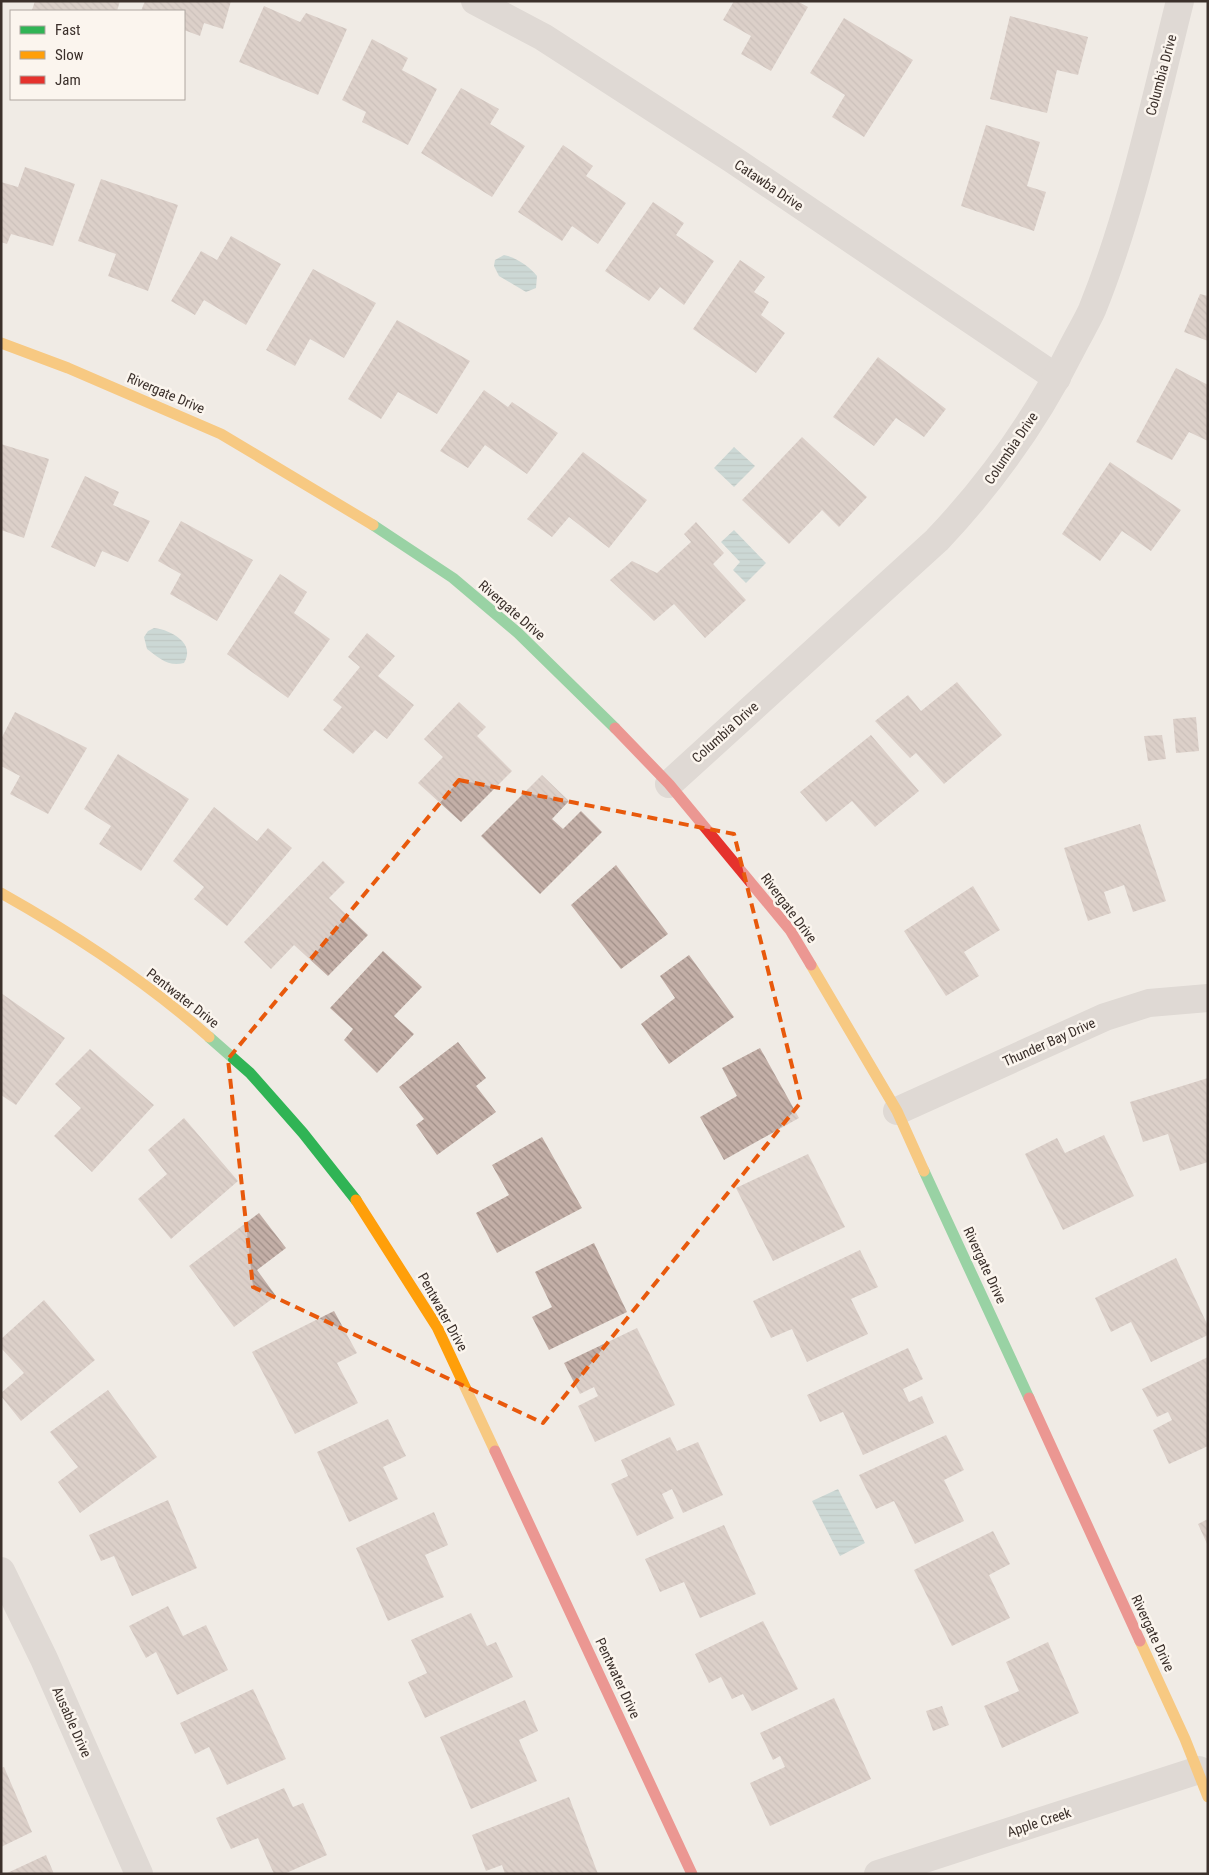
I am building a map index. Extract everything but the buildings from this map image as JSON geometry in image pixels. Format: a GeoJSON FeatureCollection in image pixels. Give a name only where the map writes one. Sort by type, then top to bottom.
{"type":"FeatureCollection","features":[{"type":"Feature","properties":{"kind":"street","name":"Catawba Drive"},"geometry":{"type":"LineString","coordinates":[[475,1],[543,37],[1057,378]]}},
{"type":"Feature","properties":{"kind":"street","name":"Columbia Drive"},"geometry":{"type":"LineString","coordinates":[[668,784],[937,540],[975,500],[1015,447],[1057,378],[1091,311],[1108,265],[1131,191],[1180,1]]}},
{"type":"Feature","properties":{"kind":"street","name":"Rivergate Drive"},"geometry":{"type":"LineString","coordinates":[[1,343],[68,368],[221,434],[346,506],[452,578],[518,633],[595,707],[668,784],[790,930],[897,1111],[1199,1770],[1208,1797]]}},
{"type":"Feature","properties":{"kind":"street","name":"Pentwater Drive"},"geometry":{"type":"LineString","coordinates":[[1,893],[49,920],[108,960],[191,1021],[250,1074],[303,1133],[357,1202],[437,1327],[692,1874]]}},
{"type":"Feature","properties":{"kind":"street","name":"Thunder Bay Drive"},"geometry":{"type":"LineString","coordinates":[[897,1111],[1105,1017],[1149,1003],[1208,998]]}},
{"type":"Feature","properties":{"kind":"street","name":"Ausable Drive"},"geometry":{"type":"LineString","coordinates":[[1,1571],[44,1660],[139,1874]]}},
{"type":"Feature","properties":{"kind":"street","name":"Apple Creek"},"geometry":{"type":"LineString","coordinates":[[878,1874],[1199,1770]]}},
{"type":"Feature","properties":{"kind":"highlighted area"},"geometry":{"type":"Polygon","coordinates":[[[459,780],[734,834],[801,1102],[543,1423],[253,1287],[228,1059],[459,780]]]}},
{"type":"Feature","properties":{"kind":"water"},"geometry":{"type":"Polygon","coordinates":[[[504,255],[518,260],[537,276],[536,288],[526,292],[499,276],[494,266],[495,260],[504,255]]]}},
{"type":"Feature","properties":{"kind":"water"},"geometry":{"type":"Polygon","coordinates":[[[734,447],[755,466],[734,487],[714,468],[734,447]]]}},
{"type":"Feature","properties":{"kind":"water"},"geometry":{"type":"Polygon","coordinates":[[[734,530],[766,563],[746,583],[733,570],[740,562],[721,542],[734,530]]]}},
{"type":"Feature","properties":{"kind":"water"},"geometry":{"type":"Polygon","coordinates":[[[154,628],[175,635],[185,644],[187,656],[184,663],[168,663],[147,649],[144,637],[148,631],[154,628]]]}},
{"type":"Feature","properties":{"kind":"water"},"geometry":{"type":"Polygon","coordinates":[[[838,1489],[865,1543],[840,1556],[812,1501],[838,1489]]]}},
{"type":"Feature","properties":{"kind":"traffic: fast"},"geometry":{"type":"LineString","coordinates":[[373,525],[453,578],[518,633],[615,728]]}},
{"type":"Feature","properties":{"kind":"traffic: fast"},"geometry":{"type":"LineString","coordinates":[[209,1037],[250,1073],[303,1133],[356,1200]]}},
{"type":"Feature","properties":{"kind":"traffic: fast"},"geometry":{"type":"LineString","coordinates":[[924,1171],[1029,1398]]}},
{"type":"Feature","properties":{"kind":"traffic: slow"},"geometry":{"type":"LineString","coordinates":[[1,343],[68,368],[221,434],[373,525]]}},
{"type":"Feature","properties":{"kind":"traffic: slow"},"geometry":{"type":"LineString","coordinates":[[1,893],[109,959],[185,1016],[209,1037]]}},
{"type":"Feature","properties":{"kind":"traffic: slow"},"geometry":{"type":"LineString","coordinates":[[811,965],[897,1111],[924,1171]]}},
{"type":"Feature","properties":{"kind":"traffic: slow"},"geometry":{"type":"LineString","coordinates":[[356,1200],[437,1327],[495,1451]]}},
{"type":"Feature","properties":{"kind":"traffic: slow"},"geometry":{"type":"LineString","coordinates":[[1140,1641],[1185,1739],[1208,1797]]}},
{"type":"Feature","properties":{"kind":"traffic: jam"},"geometry":{"type":"LineString","coordinates":[[615,728],[669,784],[790,930],[811,965]]}},
{"type":"Feature","properties":{"kind":"traffic: jam"},"geometry":{"type":"LineString","coordinates":[[1029,1398],[1140,1641]]}},
{"type":"Feature","properties":{"kind":"traffic: jam"},"geometry":{"type":"LineString","coordinates":[[495,1451],[692,1874]]}}]}
